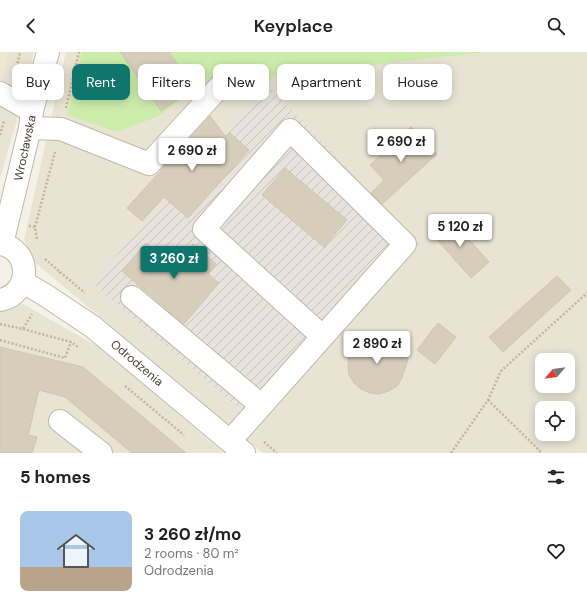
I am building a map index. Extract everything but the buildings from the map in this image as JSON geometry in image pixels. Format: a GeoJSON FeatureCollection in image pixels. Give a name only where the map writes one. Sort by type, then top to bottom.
{"type":"FeatureCollection","features":[{"type":"Feature","properties":{"kind":"street","name":"Wrocławska"},"geometry":{"type":"LineString","coordinates":[[1,244],[48,52]]}},
{"type":"Feature","properties":{"kind":"street"},"geometry":{"type":"LineString","coordinates":[[0,93],[32,120],[61,129],[149,164],[213,94]]}},
{"type":"Feature","properties":{"kind":"street"},"geometry":{"type":"LineString","coordinates":[[237,447],[261,405],[405,244],[290,130],[204,229],[322,336]]}},
{"type":"Feature","properties":{"kind":"street"},"geometry":{"type":"LineString","coordinates":[[0,300],[11,296],[18,290],[23,282],[24,273],[23,263],[19,254],[11,248],[1,244]]}},
{"type":"Feature","properties":{"kind":"street","name":"Odrodzenia"},"geometry":{"type":"LineString","coordinates":[[23,282],[44,294],[93,327],[237,447]]}},
{"type":"Feature","properties":{"kind":"street"},"geometry":{"type":"LineString","coordinates":[[132,297],[261,405]]}},
{"type":"Feature","properties":{"kind":"street"},"geometry":{"type":"LineString","coordinates":[[60,421],[101,453]]}},
{"type":"Feature","properties":{"kind":"path"},"geometry":{"type":"LineString","coordinates":[[451,453],[488,400],[501,371],[587,293]]}},
{"type":"Feature","properties":{"kind":"path"},"geometry":{"type":"LineString","coordinates":[[23,329],[71,342],[82,349]]}},
{"type":"Feature","properties":{"kind":"path"},"geometry":{"type":"LineString","coordinates":[[0,340],[65,358],[71,342]]}},
{"type":"Feature","properties":{"kind":"path"},"geometry":{"type":"LineString","coordinates":[[122,382],[189,439]]}},
{"type":"Feature","properties":{"kind":"path"},"geometry":{"type":"LineString","coordinates":[[488,400],[542,453]]}},
{"type":"Feature","properties":{"kind":"shaded area"},"geometry":{"type":"Polygon","coordinates":[[[0,52],[34,52],[31,64],[12,64],[12,100],[23,100],[0,178],[0,52]]]}},
{"type":"Feature","properties":{"kind":"shaded area"},"geometry":{"type":"Polygon","coordinates":[[[0,52],[8,52],[2,79],[0,77],[0,52]]]}},
{"type":"Feature","properties":{"kind":"shaded area"},"geometry":{"type":"Polygon","coordinates":[[[66,52],[587,52],[587,453],[263,453],[32,260],[24,240],[55,100],[64,100],[63,64],[66,52]]]}},
{"type":"Feature","properties":{"kind":"shaded area"},"geometry":{"type":"Polygon","coordinates":[[[269,86],[277,94],[277,100],[282,100],[421,245],[259,425],[92,283],[255,100],[269,100],[269,86]]]}},
{"type":"Feature","properties":{"kind":"shaded area"},"geometry":{"type":"Polygon","coordinates":[[[21,303],[97,346],[224,453],[0,453],[0,311],[21,303]]]}},
{"type":"Feature","properties":{"kind":"green space"},"geometry":{"type":"Polygon","coordinates":[[[82,52],[485,52],[375,65],[277,64],[277,76],[274,76],[269,82],[269,64],[213,64],[213,77],[205,83],[205,64],[138,64],[138,100],[181,100],[159,116],[117,132],[67,115],[72,94],[72,100],[130,100],[130,64],[79,64],[82,52]]]}}]}
